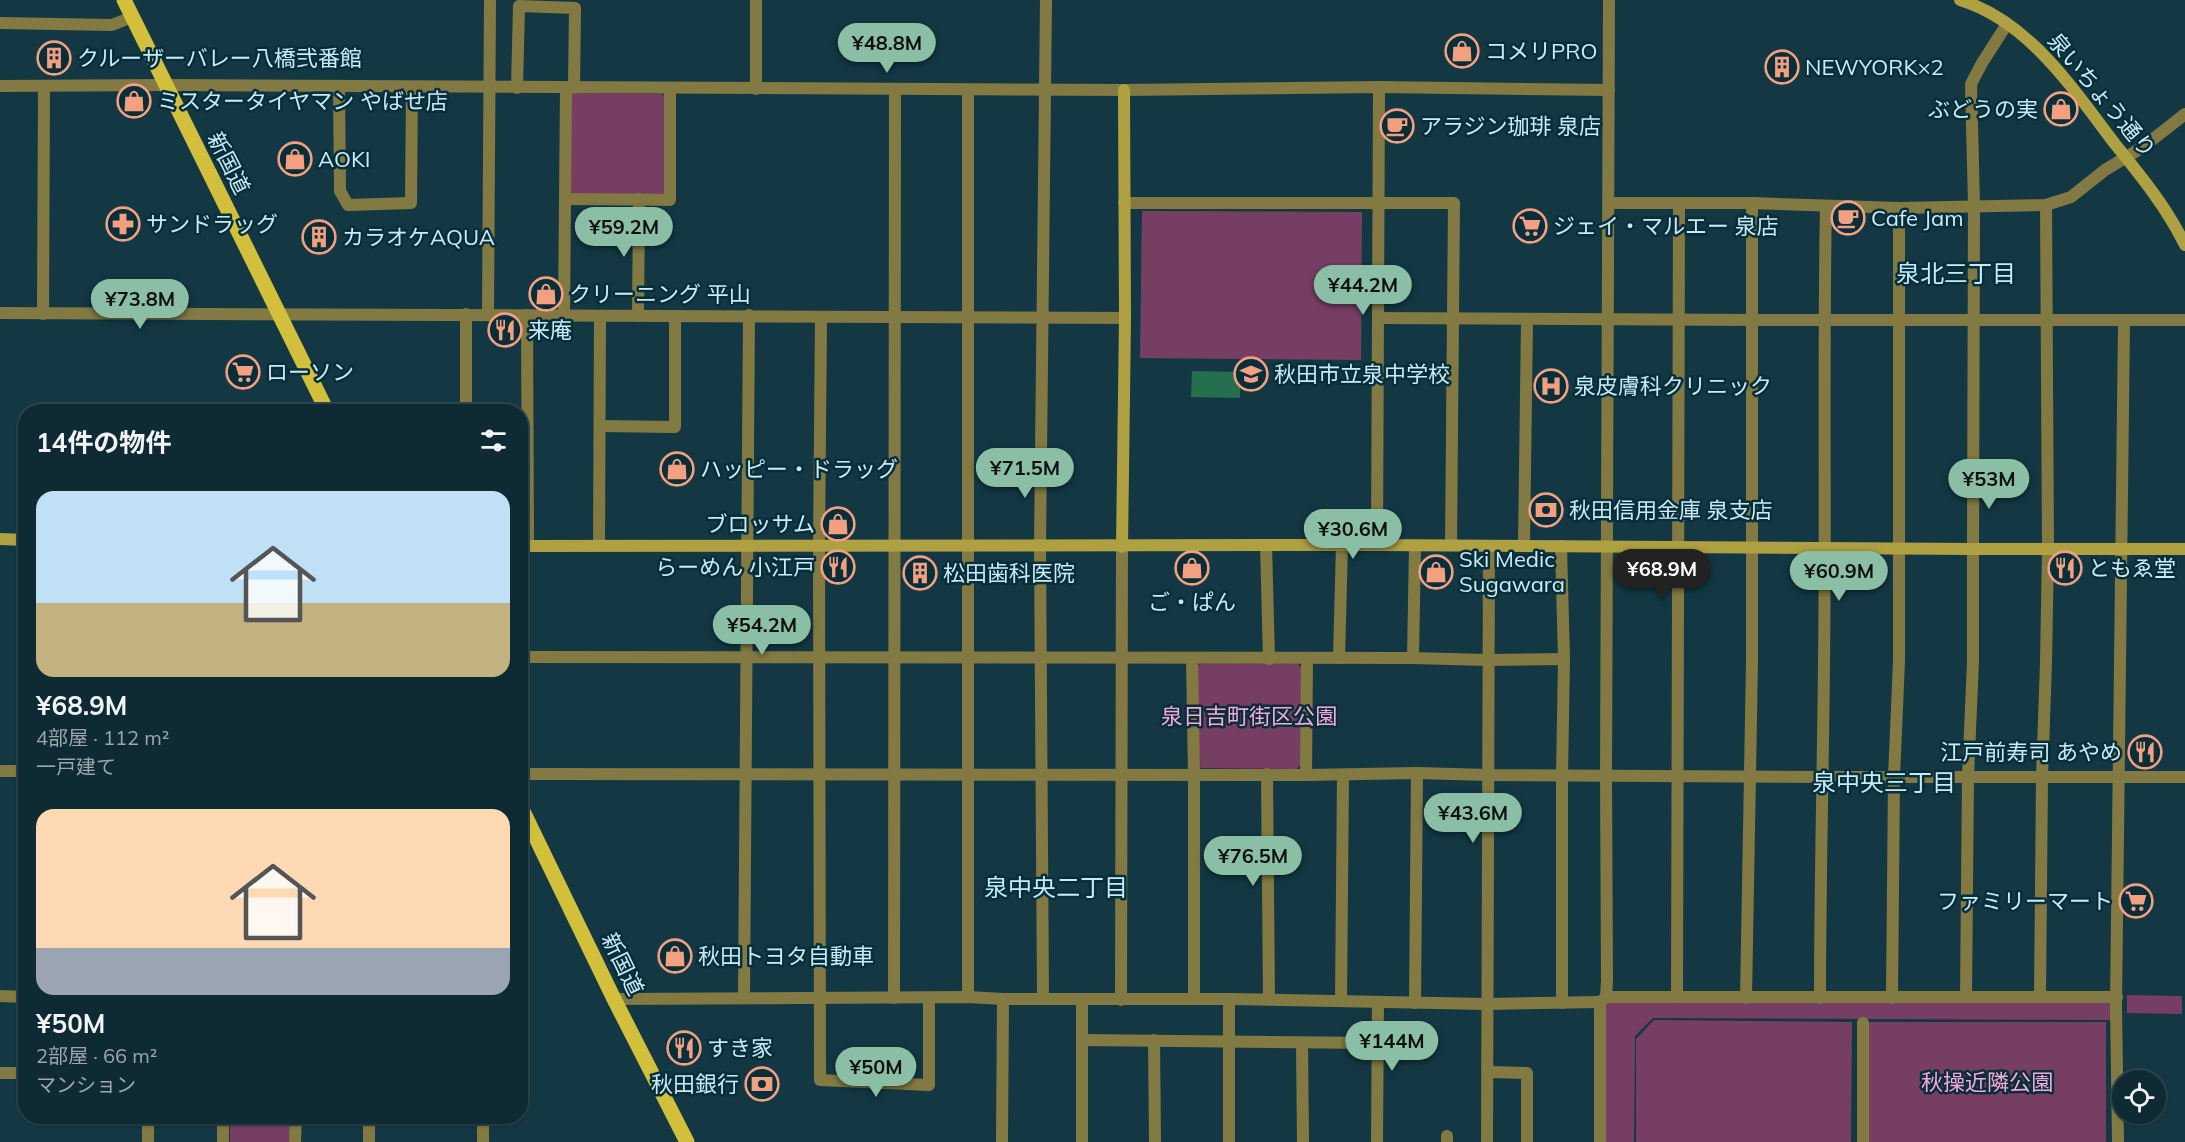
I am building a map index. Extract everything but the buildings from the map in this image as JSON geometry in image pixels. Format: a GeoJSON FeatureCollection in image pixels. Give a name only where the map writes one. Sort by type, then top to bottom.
{"type":"FeatureCollection","features":[{"type":"Feature","properties":{"kind":"main road","name":"新国道"},"geometry":{"type":"LineString","coordinates":[[124,0],[324,404]]}},
{"type":"Feature","properties":{"kind":"main road","name":"新国道"},"geometry":{"type":"LineString","coordinates":[[528,822],[614,999],[687,1142]]}},
{"type":"Feature","properties":{"kind":"street"},"geometry":{"type":"LineString","coordinates":[[488,314],[490,0]]}},
{"type":"Feature","properties":{"kind":"street"},"geometry":{"type":"LineString","coordinates":[[756,0],[756,89]]}},
{"type":"Feature","properties":{"kind":"street"},"geometry":{"type":"LineString","coordinates":[[1043,999],[1040,545],[1046,0]]}},
{"type":"Feature","properties":{"kind":"street"},"geometry":{"type":"LineString","coordinates":[[1600,1142],[1606,776],[1609,0]]}},
{"type":"Feature","properties":{"kind":"street","name":"泉いちょう通り"},"geometry":{"type":"LineString","coordinates":[[1960,0],[1988,12],[2007,24],[2042,53],[2140,174],[2176,226],[2185,245]]}},
{"type":"Feature","properties":{"kind":"street"},"geometry":{"type":"LineString","coordinates":[[517,88],[519,6],[574,8],[565,199],[564,316]]}},
{"type":"Feature","properties":{"kind":"street"},"geometry":{"type":"LineString","coordinates":[[0,23],[112,25],[132,17]]}},
{"type":"Feature","properties":{"kind":"street"},"geometry":{"type":"LineString","coordinates":[[1966,997],[1968,776],[1973,662],[1974,205],[1971,84],[2007,24]]}},
{"type":"Feature","properties":{"kind":"street"},"geometry":{"type":"LineString","coordinates":[[0,86],[968,90],[1378,87],[1609,90]]}},
{"type":"Feature","properties":{"kind":"street"},"geometry":{"type":"LineString","coordinates":[[43,314],[44,86]]}},
{"type":"Feature","properties":{"kind":"street"},"geometry":{"type":"LineString","coordinates":[[339,86],[340,190],[348,205],[411,202],[412,87]]}},
{"type":"Feature","properties":{"kind":"street"},"geometry":{"type":"LineString","coordinates":[[1377,545],[1378,87]]}},
{"type":"Feature","properties":{"kind":"street"},"geometry":{"type":"LineString","coordinates":[[565,199],[670,200],[670,89]]}},
{"type":"Feature","properties":{"kind":"street"},"geometry":{"type":"LineString","coordinates":[[894,998],[895,89]]}},
{"type":"Feature","properties":{"kind":"street"},"geometry":{"type":"LineString","coordinates":[[968,90],[966,774],[968,997]]}},
{"type":"Feature","properties":{"kind":"street"},"geometry":{"type":"LineString","coordinates":[[1121,1000],[1124,90]]}},
{"type":"Feature","properties":{"kind":"street"},"geometry":{"type":"LineString","coordinates":[[1609,202],[1752,203],[1899,208],[2046,205],[2071,197],[2105,170],[2143,147],[2185,114]]}},
{"type":"Feature","properties":{"kind":"street"},"geometry":{"type":"LineString","coordinates":[[638,316],[639,199]]}},
{"type":"Feature","properties":{"kind":"street"},"geometry":{"type":"LineString","coordinates":[[1124,203],[1454,203],[1451,545]]}},
{"type":"Feature","properties":{"kind":"street"},"geometry":{"type":"LineString","coordinates":[[1746,998],[1752,662],[1752,203]]}},
{"type":"Feature","properties":{"kind":"street"},"geometry":{"type":"LineString","coordinates":[[1677,997],[1679,204]]}},
{"type":"Feature","properties":{"kind":"street"},"geometry":{"type":"LineString","coordinates":[[2040,997],[2042,777],[2048,548],[2046,205]]}},
{"type":"Feature","properties":{"kind":"street"},"geometry":{"type":"LineString","coordinates":[[1820,998],[1826,206]]}},
{"type":"Feature","properties":{"kind":"street"},"geometry":{"type":"LineString","coordinates":[[1892,998],[1894,777],[1899,661],[1899,208]]}},
{"type":"Feature","properties":{"kind":"street"},"geometry":{"type":"LineString","coordinates":[[0,313],[1125,318]]}},
{"type":"Feature","properties":{"kind":"street"},"geometry":{"type":"LineString","coordinates":[[466,314],[466,404]]}},
{"type":"Feature","properties":{"kind":"street"},"geometry":{"type":"LineString","coordinates":[[525,404],[527,315]]}},
{"type":"Feature","properties":{"kind":"street"},"geometry":{"type":"LineString","coordinates":[[744,997],[748,315]]}},
{"type":"Feature","properties":{"kind":"street"},"geometry":{"type":"LineString","coordinates":[[599,546],[600,316]]}},
{"type":"Feature","properties":{"kind":"street"},"geometry":{"type":"LineString","coordinates":[[600,426],[675,427],[675,316]]}},
{"type":"Feature","properties":{"kind":"street"},"geometry":{"type":"LineString","coordinates":[[821,317],[820,1080],[929,1085],[929,998]]}},
{"type":"Feature","properties":{"kind":"street"},"geometry":{"type":"LineString","coordinates":[[1378,318],[2185,320]]}},
{"type":"Feature","properties":{"kind":"street"},"geometry":{"type":"LineString","coordinates":[[1524,545],[1527,319]]}},
{"type":"Feature","properties":{"kind":"street"},"geometry":{"type":"LineString","coordinates":[[2118,1142],[2120,548],[2124,321]]}},
{"type":"Feature","properties":{"kind":"street"},"geometry":{"type":"LineString","coordinates":[[0,539],[18,540]]}},
{"type":"Feature","properties":{"kind":"street"},"geometry":{"type":"LineString","coordinates":[[1266,545],[1269,659]]}},
{"type":"Feature","properties":{"kind":"street"},"geometry":{"type":"LineString","coordinates":[[1339,658],[1342,545]]}},
{"type":"Feature","properties":{"kind":"street"},"geometry":{"type":"LineString","coordinates":[[528,546],[1524,545],[1677,548],[2185,549]]}},
{"type":"Feature","properties":{"kind":"street"},"geometry":{"type":"LineString","coordinates":[[1413,658],[1415,546]]}},
{"type":"Feature","properties":{"kind":"street"},"geometry":{"type":"LineString","coordinates":[[1487,1142],[1489,546]]}},
{"type":"Feature","properties":{"kind":"street"},"geometry":{"type":"LineString","coordinates":[[1561,546],[1564,659],[1562,1003]]}},
{"type":"Feature","properties":{"kind":"street"},"geometry":{"type":"LineString","coordinates":[[528,657],[1564,659]]}},
{"type":"Feature","properties":{"kind":"street"},"geometry":{"type":"LineString","coordinates":[[1192,659],[1194,999]]}},
{"type":"Feature","properties":{"kind":"street"},"geometry":{"type":"LineString","coordinates":[[1306,775],[1307,659]]}},
{"type":"Feature","properties":{"kind":"street"},"geometry":{"type":"LineString","coordinates":[[0,771],[18,771]]}},
{"type":"Feature","properties":{"kind":"street"},"geometry":{"type":"LineString","coordinates":[[528,774],[1343,775],[1418,773],[1749,777],[2185,777]]}},
{"type":"Feature","properties":{"kind":"street"},"geometry":{"type":"LineString","coordinates":[[1415,1003],[1418,773]]}},
{"type":"Feature","properties":{"kind":"street"},"geometry":{"type":"LineString","coordinates":[[1267,774],[1269,999]]}},
{"type":"Feature","properties":{"kind":"street"},"geometry":{"type":"LineString","coordinates":[[1341,1001],[1343,775]]}},
{"type":"Feature","properties":{"kind":"street"},"geometry":{"type":"LineString","coordinates":[[0,996],[18,997]]}},
{"type":"Feature","properties":{"kind":"street"},"geometry":{"type":"LineString","coordinates":[[614,999],[968,997],[1121,1000],[1269,999],[1488,1004],[1677,997],[2117,997]]}},
{"type":"Feature","properties":{"kind":"street"},"geometry":{"type":"LineString","coordinates":[[1002,1142],[1003,999]]}},
{"type":"Feature","properties":{"kind":"street"},"geometry":{"type":"LineString","coordinates":[[1082,999],[1082,1142]]}},
{"type":"Feature","properties":{"kind":"street"},"geometry":{"type":"LineString","coordinates":[[1229,999],[1229,1142]]}},
{"type":"Feature","properties":{"kind":"street"},"geometry":{"type":"LineString","coordinates":[[1377,1142],[1378,1002]]}},
{"type":"Feature","properties":{"kind":"street"},"geometry":{"type":"LineString","coordinates":[[1863,1023],[1863,1142]]}},
{"type":"Feature","properties":{"kind":"street"},"geometry":{"type":"LineString","coordinates":[[1082,1040],[1377,1043]]}},
{"type":"Feature","properties":{"kind":"street"},"geometry":{"type":"LineString","coordinates":[[1154,1040],[1155,1142]]}},
{"type":"Feature","properties":{"kind":"street"},"geometry":{"type":"LineString","coordinates":[[1302,1043],[1303,1142]]}},
{"type":"Feature","properties":{"kind":"street"},"geometry":{"type":"LineString","coordinates":[[1488,1072],[1527,1073],[1527,1142]]}},
{"type":"Feature","properties":{"kind":"street"},"geometry":{"type":"LineString","coordinates":[[0,1073],[18,1073]]}},
{"type":"Feature","properties":{"kind":"street"},"geometry":{"type":"LineString","coordinates":[[148,1124],[148,1142]]}},
{"type":"Feature","properties":{"kind":"street"},"geometry":{"type":"LineString","coordinates":[[223,1124],[223,1142]]}},
{"type":"Feature","properties":{"kind":"street"},"geometry":{"type":"LineString","coordinates":[[296,1124],[296,1142]]}},
{"type":"Feature","properties":{"kind":"street"},"geometry":{"type":"LineString","coordinates":[[369,1124],[369,1142]]}},
{"type":"Feature","properties":{"kind":"street"},"geometry":{"type":"LineString","coordinates":[[483,1124],[483,1142]]}},
{"type":"Feature","properties":{"kind":"green space"},"geometry":{"type":"Polygon","coordinates":[[[574,93],[662,94],[666,98],[666,193],[660,196],[573,194],[569,190],[570,96],[574,93]]]}},
{"type":"Feature","properties":{"kind":"green space"},"geometry":{"type":"Polygon","coordinates":[[[1142,211],[1362,212],[1361,360],[1140,358],[1142,211]]]}},
{"type":"Feature","properties":{"kind":"green space","name":"泉日吉町街区公園"},"geometry":{"type":"Polygon","coordinates":[[[1200,664],[1298,664],[1302,669],[1302,762],[1297,769],[1201,768],[1196,764],[1196,667],[1200,664]]]}},
{"type":"Feature","properties":{"kind":"green space"},"geometry":{"type":"Polygon","coordinates":[[[2127,995],[2182,996],[2182,1014],[2127,1013],[2127,995]]]}},
{"type":"Feature","properties":{"kind":"green space"},"geometry":{"type":"Polygon","coordinates":[[[1606,1000],[2112,1001],[2112,1020],[1653,1018],[1635,1036],[1634,1142],[1604,1142],[1606,1000]]]}},
{"type":"Feature","properties":{"kind":"green space"},"geometry":{"type":"Polygon","coordinates":[[[1654,1020],[1852,1022],[1851,1142],[1636,1142],[1636,1039],[1654,1020]]]}},
{"type":"Feature","properties":{"kind":"green space","name":"秋操近隣公園"},"geometry":{"type":"Polygon","coordinates":[[[1869,1022],[2106,1022],[2106,1142],[1869,1142],[1869,1022]]]}},
{"type":"Feature","properties":{"kind":"green space"},"geometry":{"type":"Polygon","coordinates":[[[230,1124],[292,1124],[291,1142],[230,1142],[230,1124]]]}},
{"type":"Feature","properties":{"kind":"shaded area"},"geometry":{"type":"Polygon","coordinates":[[[1192,371],[1240,372],[1240,398],[1191,397],[1192,371]]]}},
{"type":"Feature","properties":{"kind":"place","name":"コメリPRO"},"geometry":{"type":"Point","coordinates":[1462,51]}},
{"type":"Feature","properties":{"kind":"place","name":"クルーザーバレー八橋弐番館"},"geometry":{"type":"Point","coordinates":[54,58]}},
{"type":"Feature","properties":{"kind":"place","name":"NEWYORK×2"},"geometry":{"type":"Point","coordinates":[1782,67]}},
{"type":"Feature","properties":{"kind":"place","name":"ミスタータイヤマン やばせ店"},"geometry":{"type":"Point","coordinates":[134,101]}},
{"type":"Feature","properties":{"kind":"place","name":"ぶどうの実"},"geometry":{"type":"Point","coordinates":[2061,109]}},
{"type":"Feature","properties":{"kind":"place","name":"アラジン珈琲 泉店"},"geometry":{"type":"Point","coordinates":[1397,126]}},
{"type":"Feature","properties":{"kind":"place","name":"AOKI"},"geometry":{"type":"Point","coordinates":[295,159]}},
{"type":"Feature","properties":{"kind":"place","name":"Cafe Jam"},"geometry":{"type":"Point","coordinates":[1848,218]}},
{"type":"Feature","properties":{"kind":"place","name":"サンドラッグ"},"geometry":{"type":"Point","coordinates":[123,224]}},
{"type":"Feature","properties":{"kind":"place","name":"ジェイ・マルエー 泉店"},"geometry":{"type":"Point","coordinates":[1530,226]}},
{"type":"Feature","properties":{"kind":"place","name":"カラオケAQUA"},"geometry":{"type":"Point","coordinates":[319,237]}},
{"type":"Feature","properties":{"kind":"place","name":"クリーニング 平山"},"geometry":{"type":"Point","coordinates":[546,294]}},
{"type":"Feature","properties":{"kind":"place","name":"来庵"},"geometry":{"type":"Point","coordinates":[505,330]}},
{"type":"Feature","properties":{"kind":"place","name":"ローソン"},"geometry":{"type":"Point","coordinates":[243,372]}},
{"type":"Feature","properties":{"kind":"place","name":"秋田市立泉中学校"},"geometry":{"type":"Point","coordinates":[1251,374]}},
{"type":"Feature","properties":{"kind":"place","name":"泉皮膚科クリニック"},"geometry":{"type":"Point","coordinates":[1551,386]}},
{"type":"Feature","properties":{"kind":"place","name":"ハッピー・ドラッグ"},"geometry":{"type":"Point","coordinates":[677,469]}},
{"type":"Feature","properties":{"kind":"place","name":"秋田信用金庫 泉支店"},"geometry":{"type":"Point","coordinates":[1546,510]}},
{"type":"Feature","properties":{"kind":"place","name":"ブロッサム"},"geometry":{"type":"Point","coordinates":[838,524]}},
{"type":"Feature","properties":{"kind":"place","name":"らーめん 小江戸"},"geometry":{"type":"Point","coordinates":[838,567]}},
{"type":"Feature","properties":{"kind":"place","name":"ご・ぱん"},"geometry":{"type":"Point","coordinates":[1192,568]}},
{"type":"Feature","properties":{"kind":"place","name":"ともゑ堂"},"geometry":{"type":"Point","coordinates":[2065,568]}},
{"type":"Feature","properties":{"kind":"place","name":"Ski Medic Sugawara"},"geometry":{"type":"Point","coordinates":[1436,572]}},
{"type":"Feature","properties":{"kind":"place","name":"松田歯科医院"},"geometry":{"type":"Point","coordinates":[920,573]}},
{"type":"Feature","properties":{"kind":"place","name":"江戸前寿司 あやめ"},"geometry":{"type":"Point","coordinates":[2145,752]}},
{"type":"Feature","properties":{"kind":"place","name":"ファミリーマート"},"geometry":{"type":"Point","coordinates":[2136,901]}},
{"type":"Feature","properties":{"kind":"place","name":"秋田トヨタ自動車"},"geometry":{"type":"Point","coordinates":[675,956]}},
{"type":"Feature","properties":{"kind":"place","name":"すき家"},"geometry":{"type":"Point","coordinates":[684,1048]}},
{"type":"Feature","properties":{"kind":"place","name":"秋田銀行"},"geometry":{"type":"Point","coordinates":[762,1084]}},
{"type":"Feature","properties":{"kind":"district","name":"泉北三丁目"},"geometry":{"type":"Point","coordinates":[1956,273]}},
{"type":"Feature","properties":{"kind":"district","name":"泉中央三丁目"},"geometry":{"type":"Point","coordinates":[1884,782]}},
{"type":"Feature","properties":{"kind":"district","name":"泉中央二丁目"},"geometry":{"type":"Point","coordinates":[1056,887]}}]}
